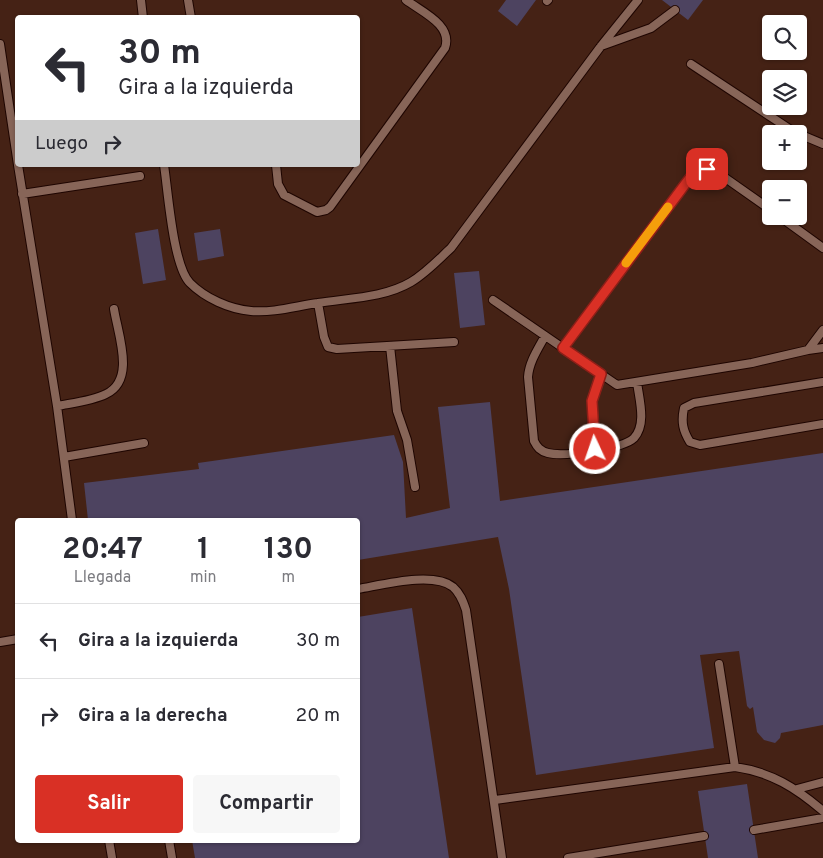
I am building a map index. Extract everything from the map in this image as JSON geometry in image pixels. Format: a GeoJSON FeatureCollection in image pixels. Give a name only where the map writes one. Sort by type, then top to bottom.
{"type":"FeatureCollection","features":[{"type":"Feature","properties":{"kind":"lane"},"geometry":{"type":"LineString","coordinates":[[141,0],[143,15]]}},
{"type":"Feature","properties":{"kind":"lane"},"geometry":{"type":"LineString","coordinates":[[188,0],[190,15]]}},
{"type":"Feature","properties":{"kind":"lane"},"geometry":{"type":"LineString","coordinates":[[360,166],[445,48],[448,39],[446,31],[406,0]]}},
{"type":"Feature","properties":{"kind":"lane"},"geometry":{"type":"LineString","coordinates":[[164,167],[177,257],[188,282],[208,296],[231,307],[251,311],[276,311],[384,292],[410,283],[451,248],[601,46],[638,0]]}},
{"type":"Feature","properties":{"kind":"lane"},"geometry":{"type":"LineString","coordinates":[[601,46],[651,28],[676,10]]}},
{"type":"Feature","properties":{"kind":"lane"},"geometry":{"type":"LineString","coordinates":[[0,44],[14,122]]}},
{"type":"Feature","properties":{"kind":"lane"},"geometry":{"type":"LineString","coordinates":[[691,64],[784,125]]}},
{"type":"Feature","properties":{"kind":"lane"},"geometry":{"type":"LineString","coordinates":[[807,138],[823,144]]}},
{"type":"Feature","properties":{"kind":"lane"},"geometry":{"type":"LineString","coordinates":[[18,167],[57,406],[72,518]]}},
{"type":"Feature","properties":{"kind":"lane"},"geometry":{"type":"LineString","coordinates":[[276,167],[278,184],[284,195],[317,212],[322,212],[330,207],[359,167]]}},
{"type":"Feature","properties":{"kind":"lane"},"geometry":{"type":"LineString","coordinates":[[563,348],[692,175],[700,170],[714,170],[762,204]]}},
{"type":"Feature","properties":{"kind":"lane"},"geometry":{"type":"LineString","coordinates":[[22,194],[140,176]]}},
{"type":"Feature","properties":{"kind":"lane"},"geometry":{"type":"LineString","coordinates":[[791,225],[823,248]]}},
{"type":"Feature","properties":{"kind":"lane"},"geometry":{"type":"LineString","coordinates":[[493,300],[617,385],[752,363],[823,348]]}},
{"type":"Feature","properties":{"kind":"lane"},"geometry":{"type":"LineString","coordinates":[[318,303],[324,337],[328,346],[337,349],[454,342]]}},
{"type":"Feature","properties":{"kind":"lane"},"geometry":{"type":"LineString","coordinates":[[57,406],[105,395],[119,385],[124,370],[114,309]]}},
{"type":"Feature","properties":{"kind":"lane"},"geometry":{"type":"LineString","coordinates":[[808,350],[823,330]]}},
{"type":"Feature","properties":{"kind":"lane"},"geometry":{"type":"LineString","coordinates":[[545,336],[528,368],[534,441],[537,448],[547,453],[557,454],[617,447],[634,437],[641,420],[637,382]]}},
{"type":"Feature","properties":{"kind":"lane"},"geometry":{"type":"LineString","coordinates":[[390,346],[397,411],[407,440],[415,487]]}},
{"type":"Feature","properties":{"kind":"lane"},"geometry":{"type":"LineString","coordinates":[[595,449],[592,401],[601,374]]}},
{"type":"Feature","properties":{"kind":"lane"},"geometry":{"type":"LineString","coordinates":[[823,382],[694,403],[684,408],[682,419],[684,433],[690,442],[700,444],[823,424]]}},
{"type":"Feature","properties":{"kind":"lane"},"geometry":{"type":"LineString","coordinates":[[64,457],[144,443]]}},
{"type":"Feature","properties":{"kind":"lane"},"geometry":{"type":"LineString","coordinates":[[360,589],[426,579],[440,580],[452,586],[462,597],[466,610],[502,858]]}},
{"type":"Feature","properties":{"kind":"lane"},"geometry":{"type":"LineString","coordinates":[[0,642],[15,640]]}},
{"type":"Feature","properties":{"kind":"lane"},"geometry":{"type":"LineString","coordinates":[[719,664],[735,767]]}},
{"type":"Feature","properties":{"kind":"lane"},"geometry":{"type":"LineString","coordinates":[[495,800],[735,767],[770,775],[797,789],[823,811]]}},
{"type":"Feature","properties":{"kind":"lane"},"geometry":{"type":"LineString","coordinates":[[797,789],[823,782]]}},
{"type":"Feature","properties":{"kind":"lane"},"geometry":{"type":"LineString","coordinates":[[754,830],[823,818]]}},
{"type":"Feature","properties":{"kind":"lane"},"geometry":{"type":"LineString","coordinates":[[568,858],[704,836]]}},
{"type":"Feature","properties":{"kind":"lane"},"geometry":{"type":"LineString","coordinates":[[110,843],[112,858]]}},
{"type":"Feature","properties":{"kind":"lane"},"geometry":{"type":"LineString","coordinates":[[170,843],[172,858]]}},
{"type":"Feature","properties":{"kind":"shaded area"},"geometry":{"type":"Polygon","coordinates":[[[0,0],[823,0],[823,858],[0,858],[0,0]]]}},
{"type":"Feature","properties":{"kind":"building"},"geometry":{"type":"Polygon","coordinates":[[[506,0],[536,0],[517,26],[498,11],[506,0]]]}},
{"type":"Feature","properties":{"kind":"building"},"geometry":{"type":"Polygon","coordinates":[[[662,0],[703,0],[688,20],[662,0]]]}},
{"type":"Feature","properties":{"kind":"building"},"geometry":{"type":"Polygon","coordinates":[[[158,229],[166,280],[143,284],[135,233],[158,229]]]}},
{"type":"Feature","properties":{"kind":"building"},"geometry":{"type":"Polygon","coordinates":[[[220,229],[224,256],[198,261],[194,233],[220,229]]]}},
{"type":"Feature","properties":{"kind":"building"},"geometry":{"type":"Polygon","coordinates":[[[479,271],[485,325],[460,328],[454,273],[479,271]]]}},
{"type":"Feature","properties":{"kind":"building"},"geometry":{"type":"Polygon","coordinates":[[[490,402],[500,501],[823,453],[823,725],[781,733],[780,738],[775,743],[764,740],[757,732],[753,707],[750,709],[747,706],[739,651],[700,655],[714,748],[536,775],[509,589],[498,537],[360,560],[360,518],[88,518],[84,483],[199,469],[198,463],[394,435],[403,462],[406,518],[450,508],[438,407],[490,402]]]}},
{"type":"Feature","properties":{"kind":"building"},"geometry":{"type":"Polygon","coordinates":[[[412,608],[449,858],[195,858],[192,843],[360,843],[360,617],[412,608]]]}},
{"type":"Feature","properties":{"kind":"building"},"geometry":{"type":"Polygon","coordinates":[[[747,784],[758,858],[708,858],[698,791],[747,784]]]}},
{"type":"Feature","properties":{"kind":"slow traffic"},"geometry":{"type":"LineString","coordinates":[[626,263],[668,207]]}},
{"type":"Feature","properties":{"kind":"route"},"geometry":{"type":"LineString","coordinates":[[595,449],[592,401],[594,389],[601,374],[563,348],[692,175],[700,170],[707,169]]}}]}
